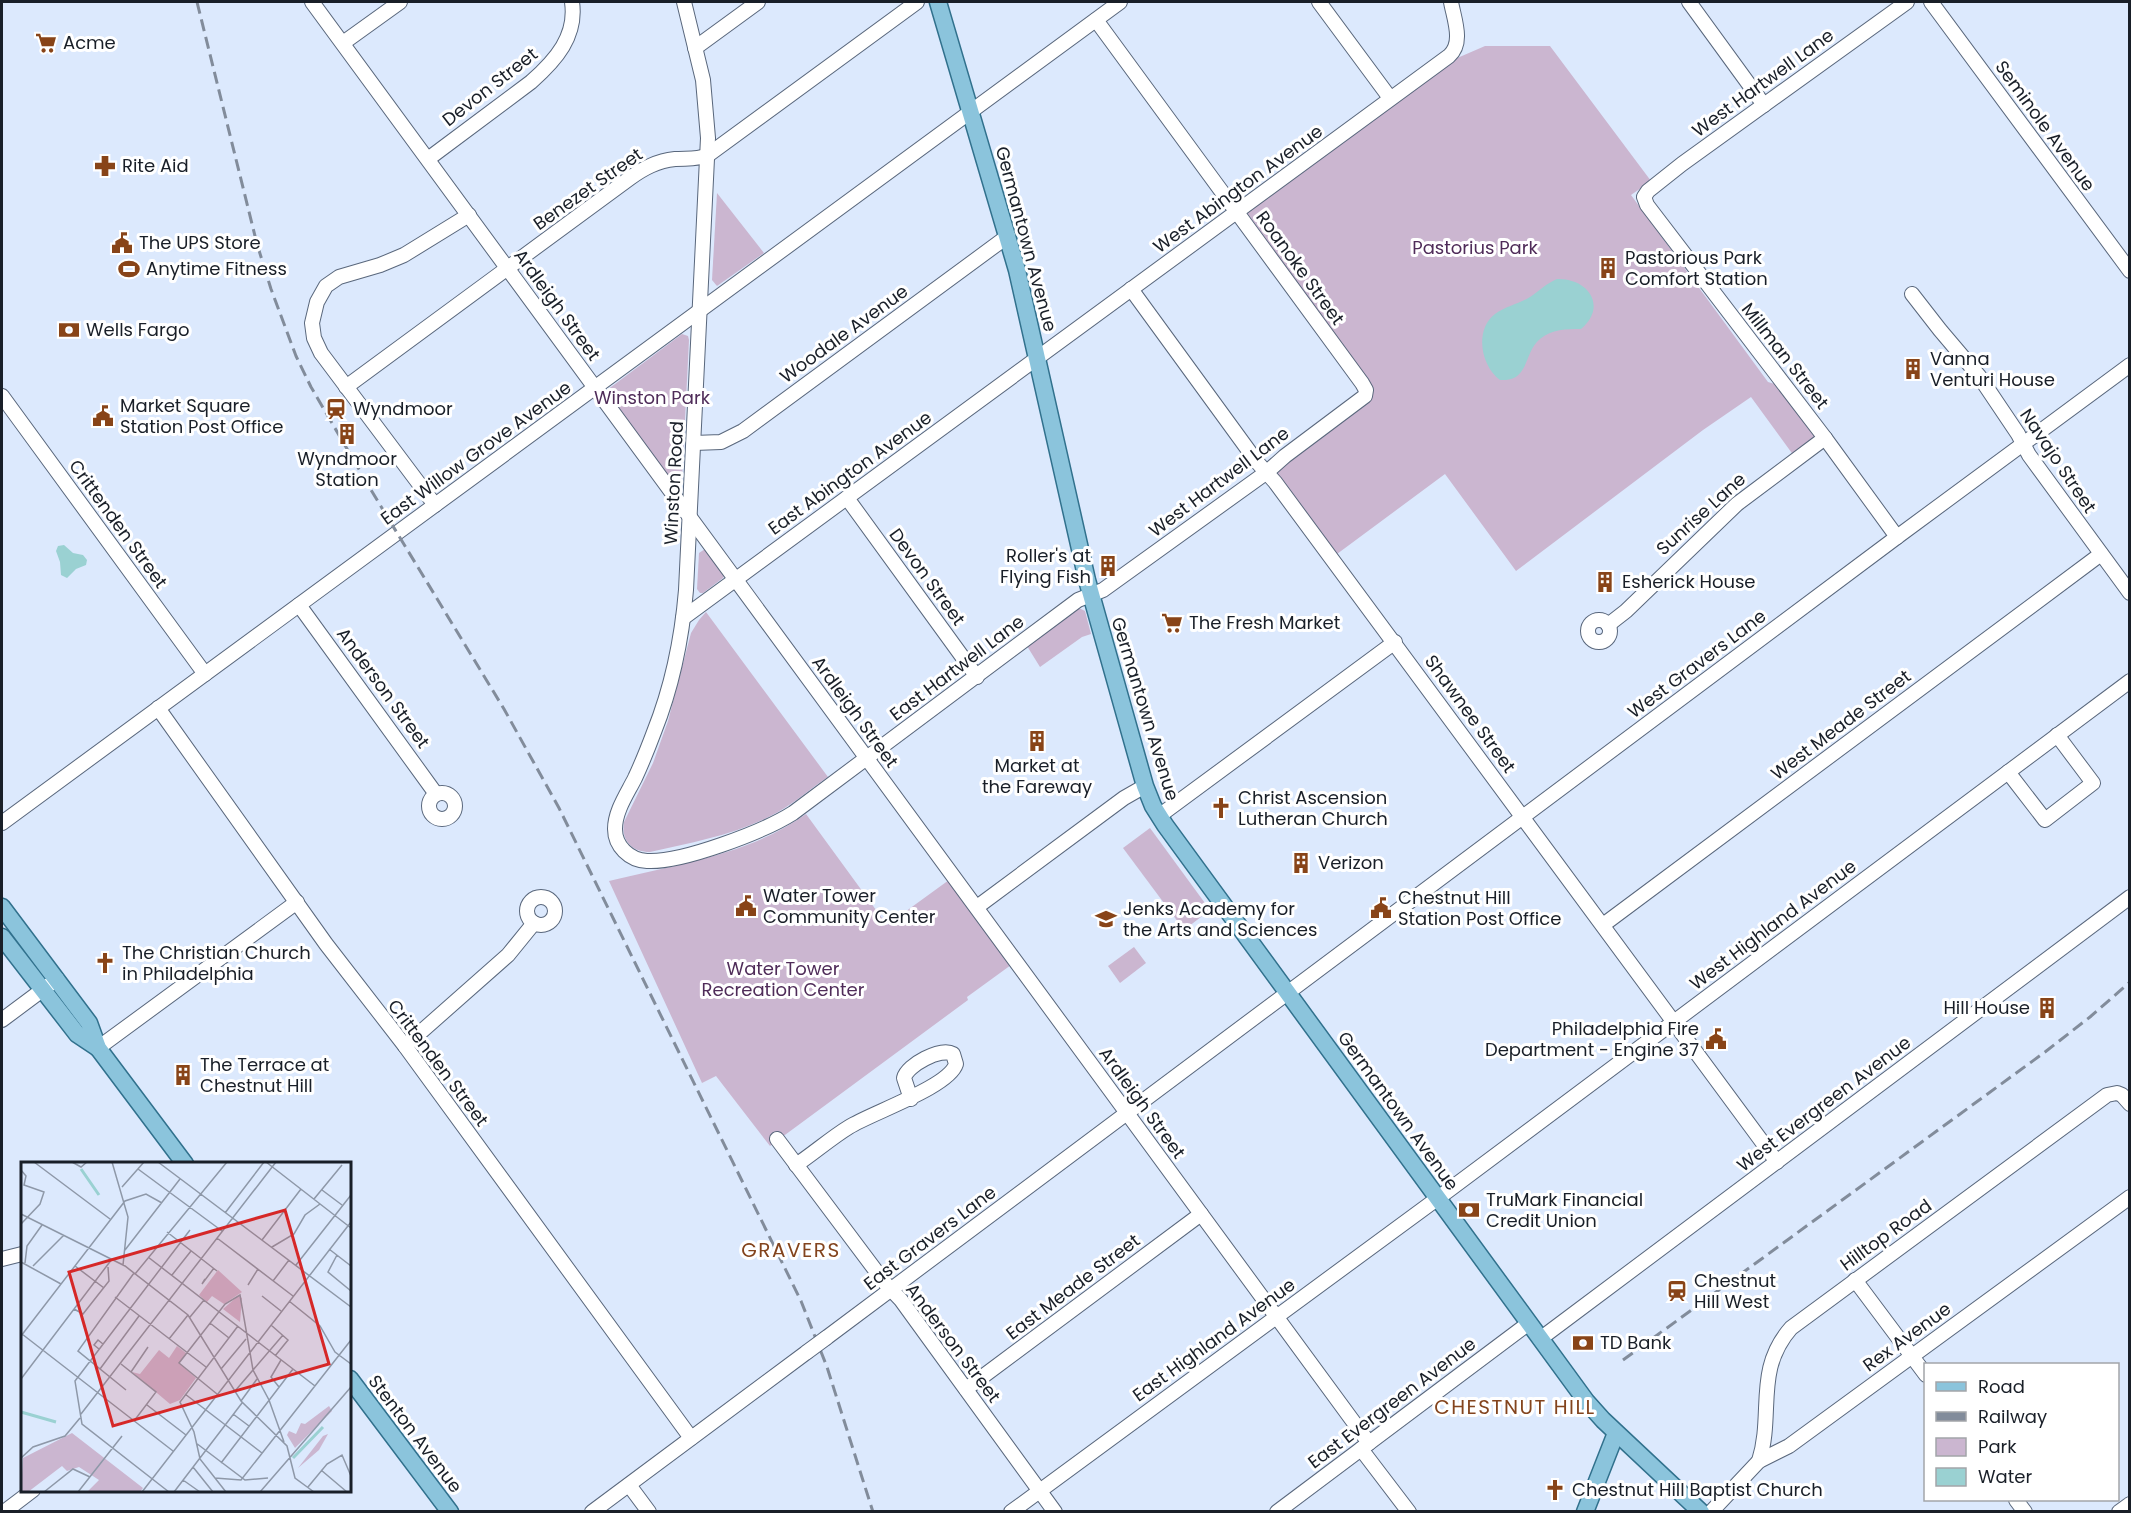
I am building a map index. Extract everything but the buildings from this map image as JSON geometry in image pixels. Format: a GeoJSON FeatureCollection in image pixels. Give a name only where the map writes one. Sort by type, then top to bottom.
{"type":"FeatureCollection","features":[{"type":"Feature","properties":{"kind":"main road","name":"Germantown Avenue"},"geometry":{"type":"LineString","coordinates":[[938,2],[1008,236],[1091,595],[1145,786],[1159,816],[1594,1411],[1701,1512]]}},
{"type":"Feature","properties":{"kind":"main road"},"geometry":{"type":"LineString","coordinates":[[2,907],[89,1023],[98,1048],[184,1162]]}},
{"type":"Feature","properties":{"kind":"main road"},"geometry":{"type":"LineString","coordinates":[[2,937],[77,1034],[98,1048]]}},
{"type":"Feature","properties":{"kind":"main road","name":"Stenton Avenue"},"geometry":{"type":"LineString","coordinates":[[351,1380],[450,1512]]}},
{"type":"Feature","properties":{"kind":"main road"},"geometry":{"type":"LineString","coordinates":[[1585,1512],[1616,1433]]}},
{"type":"Feature","properties":{"kind":"street","name":"Ardleigh Street"},"geometry":{"type":"LineString","coordinates":[[312,2],[1276,1316],[1408,1512]]}},
{"type":"Feature","properties":{"kind":"street"},"geometry":{"type":"LineString","coordinates":[[343,44],[400,2]]}},
{"type":"Feature","properties":{"kind":"street","name":"Devon Street"},"geometry":{"type":"LineString","coordinates":[[428,159],[525,87],[546,68],[562,49],[570,33],[573,18],[572,2]]}},
{"type":"Feature","properties":{"kind":"street","name":"Winston Road"},"geometry":{"type":"LineString","coordinates":[[621,848],[615,835],[616,819],[663,708],[674,665],[683,618],[691,518],[708,154],[705,95],[684,2]]}},
{"type":"Feature","properties":{"kind":"street"},"geometry":{"type":"LineString","coordinates":[[695,48],[758,2]]}},
{"type":"Feature","properties":{"kind":"street","name":"Benezet Street"},"geometry":{"type":"LineString","coordinates":[[346,387],[642,170],[660,162],[696,159],[708,154],[917,2]]}},
{"type":"Feature","properties":{"kind":"street","name":"Roanoke Street"},"geometry":{"type":"LineString","coordinates":[[1095,2],[1100,17],[1237,212],[1362,383],[1366,394]]}},
{"type":"Feature","properties":{"kind":"street","name":"East Willow Grove Avenue"},"geometry":{"type":"LineString","coordinates":[[2,823],[1120,2]]}},
{"type":"Feature","properties":{"kind":"street"},"geometry":{"type":"LineString","coordinates":[[1319,2],[1390,98]]}},
{"type":"Feature","properties":{"kind":"street","name":"West Abington Avenue"},"geometry":{"type":"LineString","coordinates":[[1038,358],[1449,56],[1457,46],[1451,2]]}},
{"type":"Feature","properties":{"kind":"street"},"geometry":{"type":"LineString","coordinates":[[1689,2],[1764,105]]}},
{"type":"Feature","properties":{"kind":"street","name":"West Hartwell Lane"},"geometry":{"type":"LineString","coordinates":[[1644,197],[1648,190],[1907,2]]}},
{"type":"Feature","properties":{"kind":"street","name":"Seminole Avenue"},"geometry":{"type":"LineString","coordinates":[[1931,2],[2130,271]]}},
{"type":"Feature","properties":{"kind":"street","name":"Millman Street"},"geometry":{"type":"LineString","coordinates":[[1644,197],[1679,249],[1825,438],[1897,537]]}},
{"type":"Feature","properties":{"kind":"street"},"geometry":{"type":"LineString","coordinates":[[435,505],[321,353],[314,338],[312,323],[322,292],[332,281],[404,255],[469,215]]}},
{"type":"Feature","properties":{"kind":"street","name":"Woodale Avenue"},"geometry":{"type":"LineString","coordinates":[[694,443],[721,442],[743,431],[1008,236]]}},
{"type":"Feature","properties":{"kind":"street","name":"Shawnee Street"},"geometry":{"type":"LineString","coordinates":[[1131,290],[1257,462],[1267,472],[1395,642],[1777,1162]]}},
{"type":"Feature","properties":{"kind":"street","name":"Navajo Street"},"geometry":{"type":"LineString","coordinates":[[1912,294],[1979,376],[2023,444],[2130,593]]}},
{"type":"Feature","properties":{"kind":"street","name":"East Abington Avenue"},"geometry":{"type":"LineString","coordinates":[[683,618],[1038,358]]}},
{"type":"Feature","properties":{"kind":"street","name":"West Gravers Lane"},"geometry":{"type":"LineString","coordinates":[[1288,994],[2130,365]]}},
{"type":"Feature","properties":{"kind":"street","name":"West Hartwell Lane"},"geometry":{"type":"LineString","coordinates":[[1091,595],[1103,590],[1267,472],[1285,456],[1361,401],[1366,394]]}},
{"type":"Feature","properties":{"kind":"street","name":"Crittenden Street"},"geometry":{"type":"LineString","coordinates":[[2,396],[205,674]]}},
{"type":"Feature","properties":{"kind":"street","name":"Sunrise Lane"},"geometry":{"type":"LineString","coordinates":[[1608,625],[1737,504],[1825,438]]}},
{"type":"Feature","properties":{"kind":"street","name":"Devon Street"},"geometry":{"type":"LineString","coordinates":[[847,498],[977,677]]}},
{"type":"Feature","properties":{"kind":"street","name":"West Meade Street"},"geometry":{"type":"LineString","coordinates":[[1604,925],[2101,554]]}},
{"type":"Feature","properties":{"kind":"street","name":"East Hartwell Lane"},"geometry":{"type":"LineString","coordinates":[[621,848],[633,858],[655,861],[700,851],[773,824],[793,813],[1078,600],[1091,595]]}},
{"type":"Feature","properties":{"kind":"street","name":"Anderson Street"},"geometry":{"type":"LineString","coordinates":[[299,605],[436,794]]}},
{"type":"Feature","properties":{"kind":"street"},"geometry":{"type":"LineString","coordinates":[[1159,816],[1395,642]]}},
{"type":"Feature","properties":{"kind":"street","name":"West Highland Avenue"},"geometry":{"type":"LineString","coordinates":[[1438,1198],[2130,681]]}},
{"type":"Feature","properties":{"kind":"street","name":"Crittenden Street"},"geometry":{"type":"LineString","coordinates":[[158,708],[297,902],[691,1437]]}},
{"type":"Feature","properties":{"kind":"street"},"geometry":{"type":"LineString","coordinates":[[2008,772],[2045,820],[2092,783],[2057,735]]}},
{"type":"Feature","properties":{"kind":"street"},"geometry":{"type":"LineString","coordinates":[[976,908],[1124,798],[1145,786]]}},
{"type":"Feature","properties":{"kind":"street","name":"West Evergreen Avenue"},"geometry":{"type":"LineString","coordinates":[[1540,1339],[2130,897]]}},
{"type":"Feature","properties":{"kind":"street"},"geometry":{"type":"LineString","coordinates":[[98,1048],[297,902]]}},
{"type":"Feature","properties":{"kind":"street"},"geometry":{"type":"LineString","coordinates":[[405,1046],[508,956],[534,923]]}},
{"type":"Feature","properties":{"kind":"street"},"geometry":{"type":"LineString","coordinates":[[2,1020],[57,979]]}},
{"type":"Feature","properties":{"kind":"street","name":"East Gravers Lane"},"geometry":{"type":"LineString","coordinates":[[592,1512],[1288,994]]}},
{"type":"Feature","properties":{"kind":"street","name":"Hilltop Road"},"geometry":{"type":"LineString","coordinates":[[1759,1461],[1763,1441],[1768,1371],[1778,1344],[1801,1319],[2107,1095],[2117,1093],[2130,1104]]}},
{"type":"Feature","properties":{"kind":"street"},"geometry":{"type":"LineString","coordinates":[[796,1165],[847,1128],[911,1099]]}},
{"type":"Feature","properties":{"kind":"street","name":"Anderson Street"},"geometry":{"type":"LineString","coordinates":[[777,1139],[891,1290],[901,1300],[1055,1512]]}},
{"type":"Feature","properties":{"kind":"street","name":"Rex Avenue"},"geometry":{"type":"LineString","coordinates":[[1711,1512],[1759,1461],[1789,1446],[2130,1197]]}},
{"type":"Feature","properties":{"kind":"street","name":"East Highland Avenue"},"geometry":{"type":"LineString","coordinates":[[1011,1512],[1438,1198]]}},
{"type":"Feature","properties":{"kind":"street","name":"East Meade Street"},"geometry":{"type":"LineString","coordinates":[[966,1389],[1201,1214]]}},
{"type":"Feature","properties":{"kind":"street"},"geometry":{"type":"LineString","coordinates":[[2,1259],[21,1254]]}},
{"type":"Feature","properties":{"kind":"street"},"geometry":{"type":"LineString","coordinates":[[1855,1280],[1924,1373]]}},
{"type":"Feature","properties":{"kind":"street","name":"East Evergreen Avenue"},"geometry":{"type":"LineString","coordinates":[[1277,1512],[1528,1323]]}},
{"type":"Feature","properties":{"kind":"street"},"geometry":{"type":"LineString","coordinates":[[628,1485],[649,1512]]}},
{"type":"Feature","properties":{"kind":"street"},"geometry":{"type":"LineString","coordinates":[[4,1512],[32,1492]]}},
{"type":"Feature","properties":{"kind":"street"},"geometry":{"type":"LineString","coordinates":[[2119,1512],[2130,1504]]}},
{"type":"Feature","properties":{"kind":"green space","name":"Pastorius Park"},"geometry":{"type":"Polygon","coordinates":[[[1485,46],[1550,46],[1651,181],[1631,195],[1768,382],[1778,385],[1815,435],[1814,439],[1794,456],[1751,397],[1703,430],[1516,571],[1445,474],[1337,554],[1277,477],[1276,471],[1366,403],[1347,352],[1247,213],[1248,210],[1455,59],[1485,46]]]}},
{"type":"Feature","properties":{"kind":"green space"},"geometry":{"type":"Polygon","coordinates":[[[717,193],[764,253],[717,286],[712,280],[717,193]]]}},
{"type":"Feature","properties":{"kind":"green space","name":"Winston Park"},"geometry":{"type":"Polygon","coordinates":[[[682,334],[688,336],[689,340],[682,480],[678,484],[673,482],[607,390],[682,334]]]}},
{"type":"Feature","properties":{"kind":"green space"},"geometry":{"type":"Polygon","coordinates":[[[705,549],[725,574],[723,578],[700,593],[697,589],[699,553],[705,549]]]}},
{"type":"Feature","properties":{"kind":"green space"},"geometry":{"type":"Polygon","coordinates":[[[1077,609],[1085,611],[1091,634],[1082,637],[1040,667],[1027,646],[1077,609]]]}},
{"type":"Feature","properties":{"kind":"green space"},"geometry":{"type":"Polygon","coordinates":[[[706,612],[828,777],[785,808],[748,826],[716,837],[650,852],[638,850],[626,840],[624,822],[653,763],[668,721],[691,633],[706,612]]]}},
{"type":"Feature","properties":{"kind":"green space","name":"Water Tower Recreation Center"},"geometry":{"type":"Polygon","coordinates":[[[806,814],[887,925],[949,880],[1011,965],[967,997],[968,1000],[770,1146],[716,1076],[702,1083],[609,881],[736,849],[784,828],[806,814]]]}},
{"type":"Feature","properties":{"kind":"green space"},"geometry":{"type":"Polygon","coordinates":[[[1150,828],[1210,910],[1184,930],[1123,848],[1150,828]]]}},
{"type":"Feature","properties":{"kind":"green space"},"geometry":{"type":"Polygon","coordinates":[[[1134,947],[1146,963],[1120,983],[1108,966],[1134,947]]]}},
{"type":"Feature","properties":{"kind":"water"},"geometry":{"type":"Polygon","coordinates":[[[1557,279],[1578,283],[1591,295],[1593,311],[1589,320],[1581,329],[1559,330],[1540,339],[1521,372],[1510,379],[1500,380],[1488,366],[1482,348],[1484,329],[1488,321],[1499,311],[1526,299],[1557,279]]]}},
{"type":"Feature","properties":{"kind":"water"},"geometry":{"type":"Polygon","coordinates":[[[64,545],[73,553],[83,555],[87,560],[86,565],[76,569],[67,578],[61,575],[56,551],[58,546],[64,545]]]}},
{"type":"Feature","properties":{"kind":"railway"},"geometry":{"type":"LineString","coordinates":[[197,2],[257,244],[296,356],[311,387],[504,709],[559,808],[801,1301],[827,1367],[873,1512]]}},
{"type":"Feature","properties":{"kind":"railway"},"geometry":{"type":"LineString","coordinates":[[1623,1360],[2045,1052],[2130,982]]}},
{"type":"Feature","properties":{"kind":"place","name":"Acme"},"geometry":{"type":"Point","coordinates":[46,43]}},
{"type":"Feature","properties":{"kind":"place","name":"Rite Aid"},"geometry":{"type":"Point","coordinates":[105,166]}},
{"type":"Feature","properties":{"kind":"place","name":"The UPS Store"},"geometry":{"type":"Point","coordinates":[122,243]}},
{"type":"Feature","properties":{"kind":"place","name":"Pastorious Park Comfort Station"},"geometry":{"type":"Point","coordinates":[1608,268]}},
{"type":"Feature","properties":{"kind":"place","name":"Anytime Fitness"},"geometry":{"type":"Point","coordinates":[129,269]}},
{"type":"Feature","properties":{"kind":"place","name":"Wells Fargo"},"geometry":{"type":"Point","coordinates":[69,330]}},
{"type":"Feature","properties":{"kind":"place","name":"Vanna Venturi House"},"geometry":{"type":"Point","coordinates":[1913,369]}},
{"type":"Feature","properties":{"kind":"place","name":"Wyndmoor"},"geometry":{"type":"Point","coordinates":[336,409]}},
{"type":"Feature","properties":{"kind":"place","name":"Market Square Station Post Office"},"geometry":{"type":"Point","coordinates":[103,416]}},
{"type":"Feature","properties":{"kind":"place","name":"Wyndmoor Station"},"geometry":{"type":"Point","coordinates":[347,434]}},
{"type":"Feature","properties":{"kind":"place","name":"Roller's at Flying Fish"},"geometry":{"type":"Point","coordinates":[1108,566]}},
{"type":"Feature","properties":{"kind":"place","name":"Esherick House"},"geometry":{"type":"Point","coordinates":[1605,582]}},
{"type":"Feature","properties":{"kind":"place","name":"The Fresh Market"},"geometry":{"type":"Point","coordinates":[1172,623]}},
{"type":"Feature","properties":{"kind":"place","name":"Market at the Fareway"},"geometry":{"type":"Point","coordinates":[1037,741]}},
{"type":"Feature","properties":{"kind":"place","name":"Christ Ascension Lutheran Church"},"geometry":{"type":"Point","coordinates":[1221,808]}},
{"type":"Feature","properties":{"kind":"place","name":"Verizon"},"geometry":{"type":"Point","coordinates":[1301,863]}},
{"type":"Feature","properties":{"kind":"place","name":"Water Tower Community Center"},"geometry":{"type":"Point","coordinates":[746,906]}},
{"type":"Feature","properties":{"kind":"place","name":"Chestnut Hill Station Post Office"},"geometry":{"type":"Point","coordinates":[1381,908]}},
{"type":"Feature","properties":{"kind":"place","name":"Jenks Academy for the Arts and Sciences"},"geometry":{"type":"Point","coordinates":[1106,919]}},
{"type":"Feature","properties":{"kind":"place","name":"The Christian Church in Philadelphia"},"geometry":{"type":"Point","coordinates":[105,963]}},
{"type":"Feature","properties":{"kind":"place","name":"Hill House"},"geometry":{"type":"Point","coordinates":[2047,1008]}},
{"type":"Feature","properties":{"kind":"place","name":"Philadelphia Fire Department - Engine 37"},"geometry":{"type":"Point","coordinates":[1716,1039]}},
{"type":"Feature","properties":{"kind":"place","name":"The Terrace at Chestnut Hill"},"geometry":{"type":"Point","coordinates":[183,1075]}},
{"type":"Feature","properties":{"kind":"place","name":"TruMark Financial Credit Union"},"geometry":{"type":"Point","coordinates":[1469,1210]}},
{"type":"Feature","properties":{"kind":"place","name":"Chestnut Hill West"},"geometry":{"type":"Point","coordinates":[1677,1291]}},
{"type":"Feature","properties":{"kind":"place","name":"TD Bank"},"geometry":{"type":"Point","coordinates":[1583,1343]}},
{"type":"Feature","properties":{"kind":"place","name":"Chestnut Hill Baptist Church"},"geometry":{"type":"Point","coordinates":[1555,1490]}},
{"type":"Feature","properties":{"kind":"district","name":"GRAVERS"},"geometry":{"type":"Point","coordinates":[791,1250]}},
{"type":"Feature","properties":{"kind":"district","name":"CHESTNUT HILL"},"geometry":{"type":"Point","coordinates":[1515,1407]}}]}
